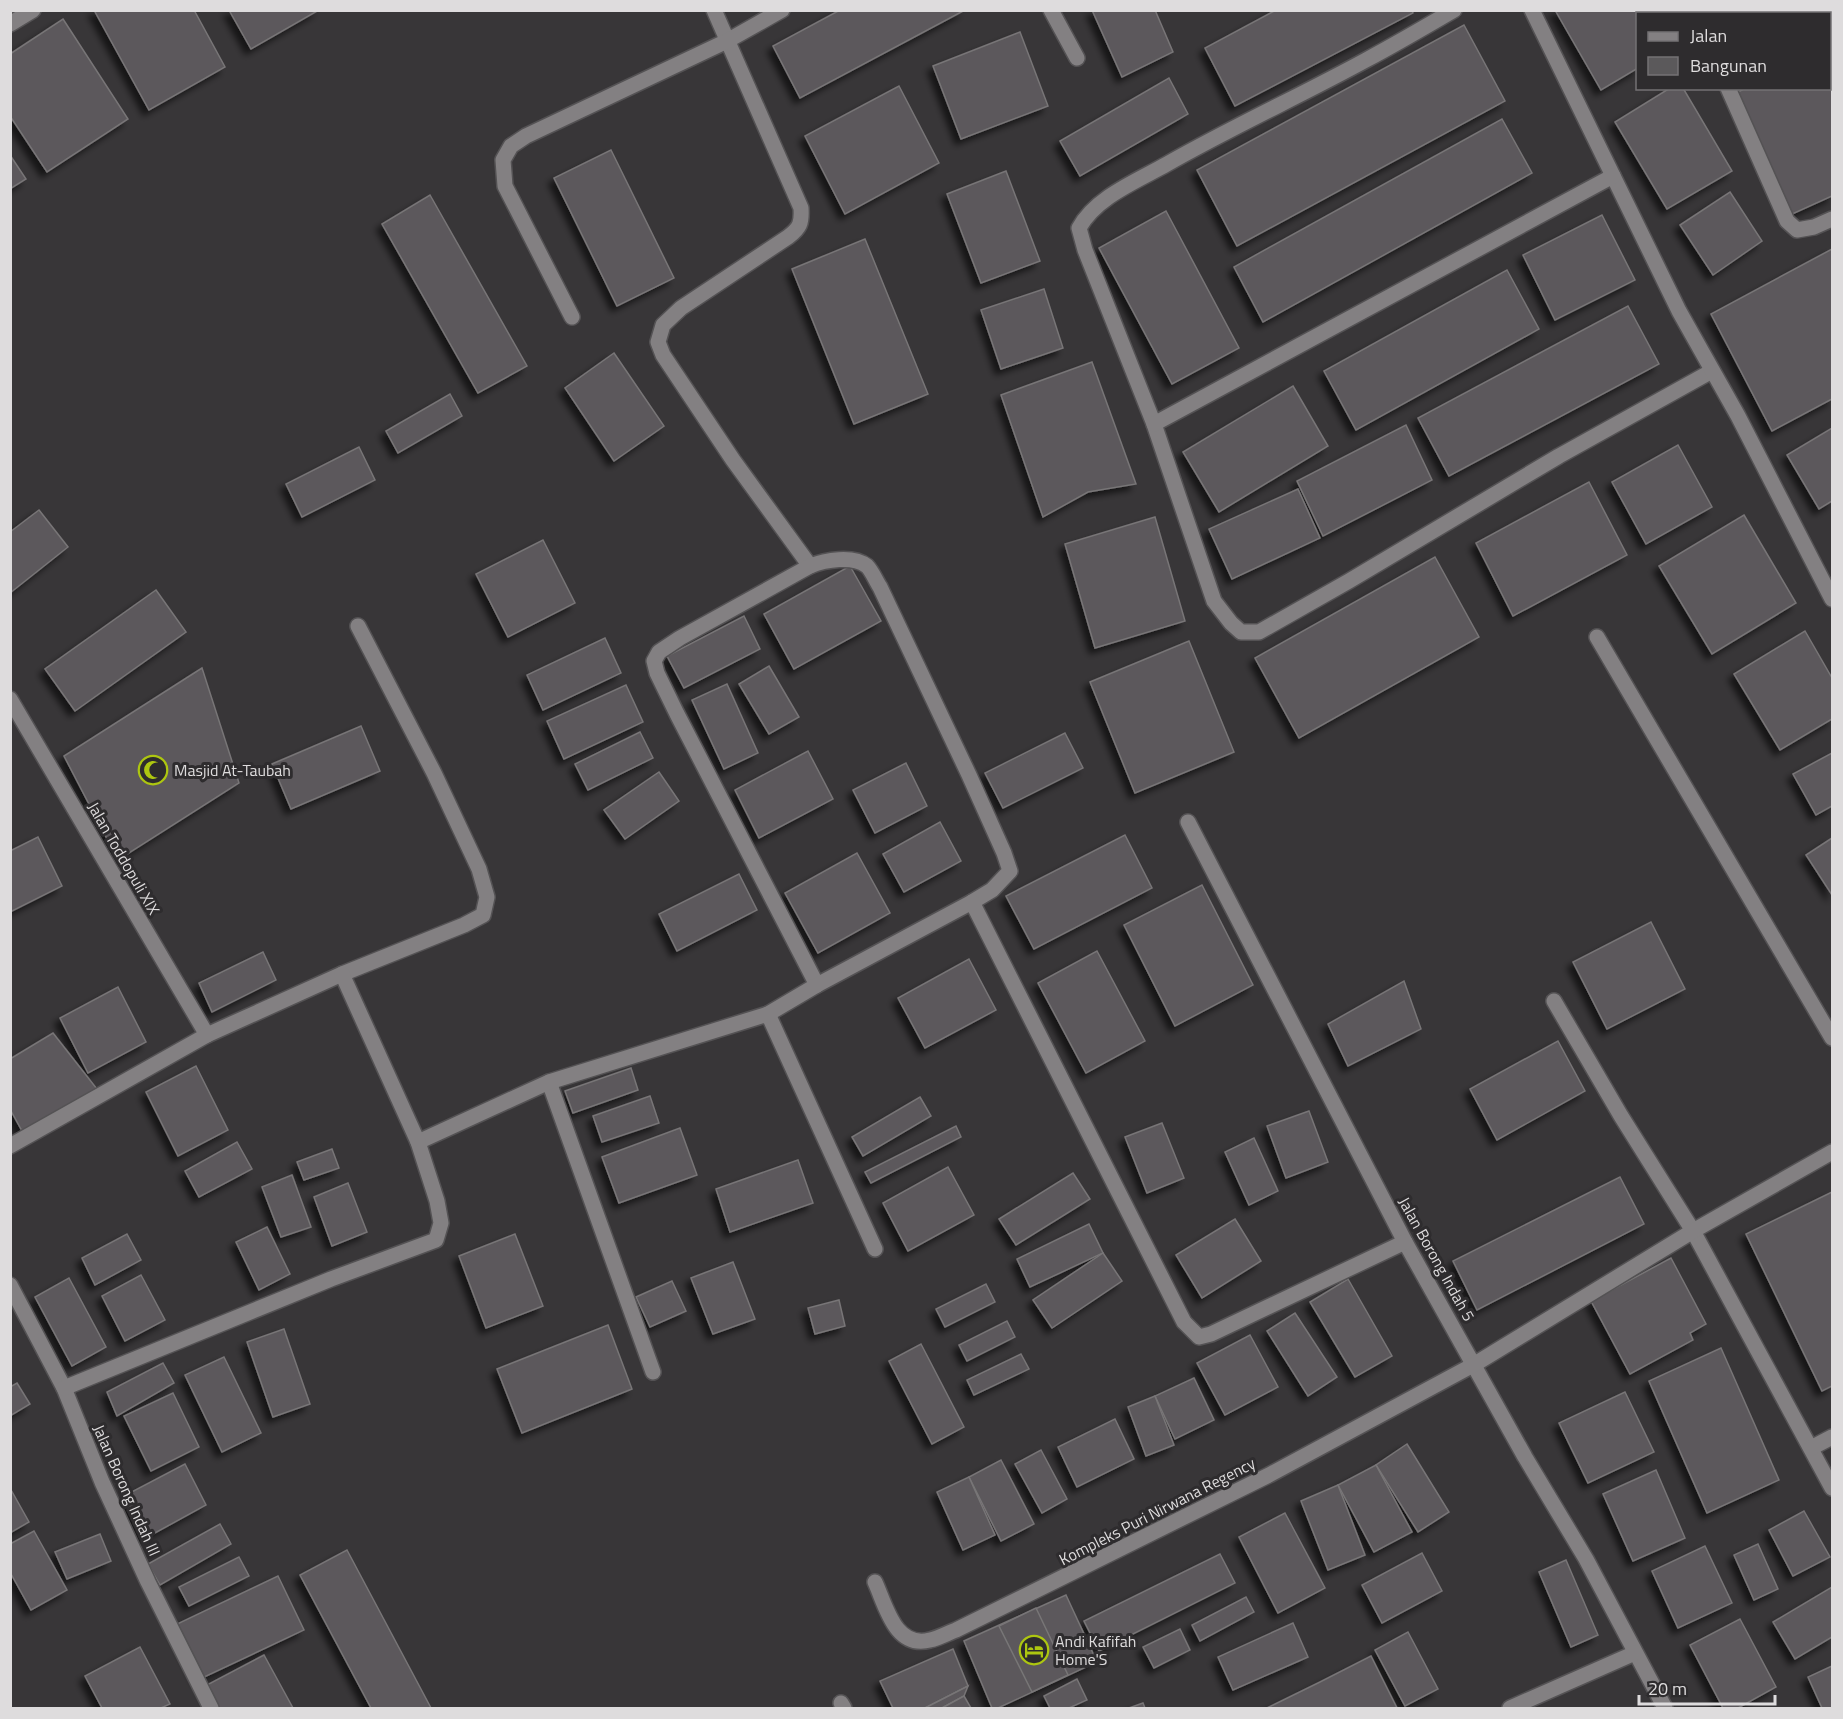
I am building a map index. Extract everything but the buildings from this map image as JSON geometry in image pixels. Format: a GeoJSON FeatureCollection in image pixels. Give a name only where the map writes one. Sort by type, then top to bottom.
{"type":"FeatureCollection","features":[{"type":"Feature","properties":{"kind":"street"},"geometry":{"type":"LineString","coordinates":[[10,24],[33,10]]}},
{"type":"Feature","properties":{"kind":"street"},"geometry":{"type":"LineString","coordinates":[[714,10],[801,208],[802,222],[799,229],[788,237],[681,308],[663,325],[658,342],[663,355],[733,460],[810,566]]}},
{"type":"Feature","properties":{"kind":"street"},"geometry":{"type":"LineString","coordinates":[[572,317],[505,186],[503,160],[511,146],[526,136],[727,41],[782,10]]}},
{"type":"Feature","properties":{"kind":"street"},"geometry":{"type":"LineString","coordinates":[[1051,10],[1077,58]]}},
{"type":"Feature","properties":{"kind":"street"},"geometry":{"type":"LineString","coordinates":[[1454,10],[1366,61],[1190,151],[1126,187],[1101,203],[1085,217],[1079,228],[1084,250],[1154,424],[1214,601],[1241,632],[1259,632],[1349,582],[1559,456],[1712,371]]}},
{"type":"Feature","properties":{"kind":"street"},"geometry":{"type":"LineString","coordinates":[[1532,10],[1679,311],[1738,416],[1833,599]]}},
{"type":"Feature","properties":{"kind":"street"},"geometry":{"type":"LineString","coordinates":[[1729,90],[1787,221],[1797,230],[1814,227],[1833,219]]}},
{"type":"Feature","properties":{"kind":"street"},"geometry":{"type":"LineString","coordinates":[[1154,424],[1613,176]]}},
{"type":"Feature","properties":{"kind":"street"},"geometry":{"type":"LineString","coordinates":[[418,1142],[549,1082],[768,1014],[817,985],[972,902],[992,890],[1010,871],[974,784],[880,587],[867,566],[843,559],[810,566],[680,638],[659,652],[654,661],[657,673],[677,714],[817,985]]}},
{"type":"Feature","properties":{"kind":"street"},"geometry":{"type":"LineString","coordinates":[[10,1146],[207,1035],[342,974],[464,925],[483,915],[487,897],[478,869],[434,773],[358,626]]}},
{"type":"Feature","properties":{"kind":"street"},"geometry":{"type":"LineString","coordinates":[[1597,637],[1833,1038]]}},
{"type":"Feature","properties":{"kind":"street","name":"Jalan Toddopuli XIX"},"geometry":{"type":"LineString","coordinates":[[10,699],[207,1035]]}},
{"type":"Feature","properties":{"kind":"street","name":"Jalan Borong Indah 5"},"geometry":{"type":"LineString","coordinates":[[1188,822],[1405,1242],[1525,1457],[1586,1559],[1665,1708]]}},
{"type":"Feature","properties":{"kind":"street"},"geometry":{"type":"LineString","coordinates":[[972,902],[1184,1322],[1199,1337],[1211,1334],[1405,1242]]}},
{"type":"Feature","properties":{"kind":"street"},"geometry":{"type":"LineString","coordinates":[[64,1388],[331,1279],[436,1240],[441,1223],[437,1202],[418,1142],[342,974]]}},
{"type":"Feature","properties":{"kind":"street"},"geometry":{"type":"LineString","coordinates":[[1554,1001],[1621,1116],[1693,1231],[1833,1488]]}},
{"type":"Feature","properties":{"kind":"street"},"geometry":{"type":"LineString","coordinates":[[768,1014],[875,1249]]}},
{"type":"Feature","properties":{"kind":"street"},"geometry":{"type":"LineString","coordinates":[[549,1082],[654,1372]]}},
{"type":"Feature","properties":{"kind":"street","name":"Kompleks Puri Nirwana Regency"},"geometry":{"type":"LineString","coordinates":[[875,1582],[898,1632],[910,1641],[928,1641],[956,1630],[1258,1480],[1475,1364],[1693,1231],[1833,1152]]}},
{"type":"Feature","properties":{"kind":"street","name":"Jalan Borong Indah III"},"geometry":{"type":"LineString","coordinates":[[10,1285],[64,1388],[102,1482],[148,1582],[211,1708]]}},
{"type":"Feature","properties":{"kind":"street"},"geometry":{"type":"LineString","coordinates":[[1811,1448],[1833,1437]]}},
{"type":"Feature","properties":{"kind":"street"},"geometry":{"type":"LineString","coordinates":[[1510,1708],[1635,1653]]}},
{"type":"Feature","properties":{"kind":"place","name":"Masjid At-Taubah"},"geometry":{"type":"Point","coordinates":[153,770]}},
{"type":"Feature","properties":{"kind":"place","name":"Andi Kafifah Home'S"},"geometry":{"type":"Point","coordinates":[1034,1650]}}]}
